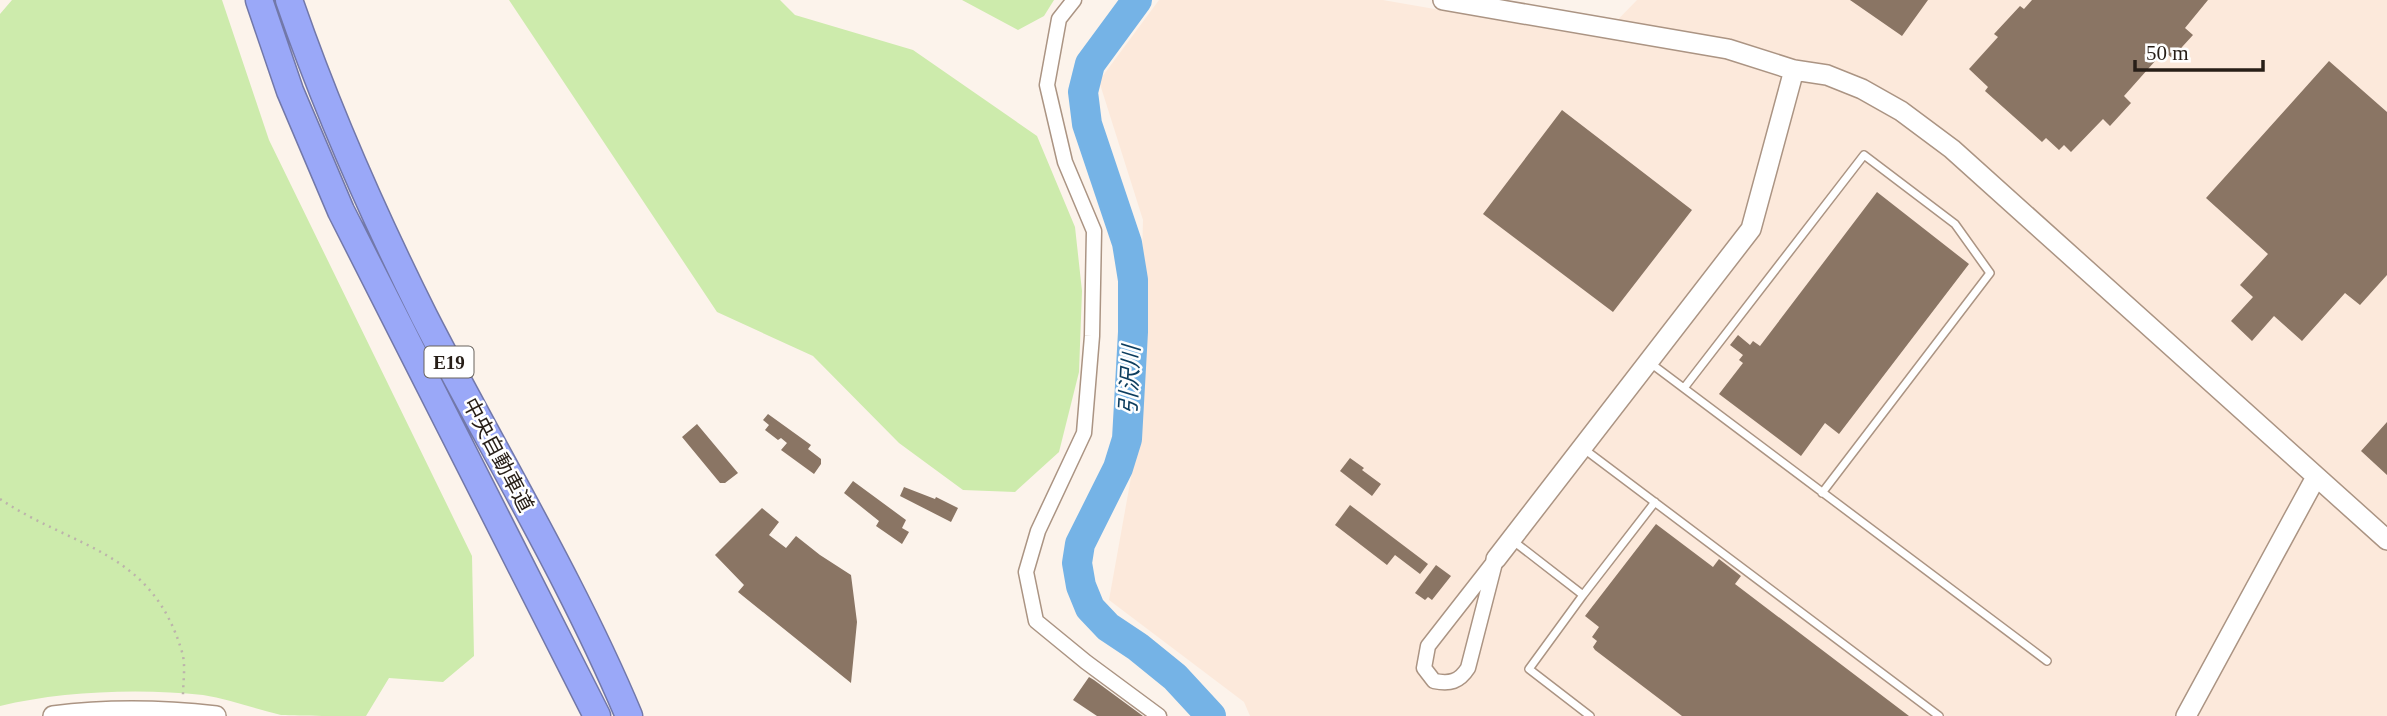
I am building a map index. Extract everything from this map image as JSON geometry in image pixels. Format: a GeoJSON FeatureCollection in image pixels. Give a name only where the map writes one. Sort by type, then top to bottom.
{"type":"FeatureCollection","features":[{"type":"Feature","properties":{"kind":"highway","name":"中央自動車道"},"geometry":{"type":"LineString","coordinates":[[259,0],[290,91],[341,211],[597,716]]}},
{"type":"Feature","properties":{"kind":"highway","name":"中央自動車道"},"geometry":{"type":"LineString","coordinates":[[289,0],[317,82],[368,200],[425,317],[561,574],[629,716]]}},
{"type":"Feature","properties":{"kind":"street"},"geometry":{"type":"LineString","coordinates":[[1074,0],[1059,19],[1047,85],[1065,162],[1094,231],[1092,336],[1084,433],[1038,531],[1026,572],[1037,621],[1086,662],[1159,716]]}},
{"type":"Feature","properties":{"kind":"street"},"geometry":{"type":"LineString","coordinates":[[1443,0],[1728,49],[1794,70],[1827,75],[1863,89],[1901,111],[1952,149],[2387,540]]}},
{"type":"Feature","properties":{"kind":"street"},"geometry":{"type":"LineString","coordinates":[[1496,559],[1468,667],[1461,678],[1447,683],[1434,681],[1424,668],[1428,646],[1751,229],[1794,70]]}},
{"type":"Feature","properties":{"kind":"street"},"geometry":{"type":"LineString","coordinates":[[2186,716],[2316,477]]}},
{"type":"Feature","properties":{"kind":"street"},"geometry":{"type":"LineString","coordinates":[[53,716],[85,712],[184,712],[216,716]]}},
{"type":"Feature","properties":{"kind":"lane"},"geometry":{"type":"LineString","coordinates":[[1684,388],[1864,155],[1955,224],[1990,273],[1822,493]]}},
{"type":"Feature","properties":{"kind":"lane"},"geometry":{"type":"LineString","coordinates":[[1649,362],[2047,661]]}},
{"type":"Feature","properties":{"kind":"lane"},"geometry":{"type":"LineString","coordinates":[[1582,448],[1939,716]]}},
{"type":"Feature","properties":{"kind":"lane"},"geometry":{"type":"LineString","coordinates":[[1590,716],[1529,668],[1654,502]]}},
{"type":"Feature","properties":{"kind":"lane"},"geometry":{"type":"LineString","coordinates":[[1512,539],[1583,595]]}},
{"type":"Feature","properties":{"kind":"path"},"geometry":{"type":"LineString","coordinates":[[0,499],[23,514],[103,551],[147,586],[163,607],[183,654],[184,712]]}},
{"type":"Feature","properties":{"kind":"shaded area"},"geometry":{"type":"Polygon","coordinates":[[[1159,0],[1383,0],[1600,38],[1637,0],[2387,0],[2387,716],[1250,716],[1244,702],[1109,600],[1137,444],[1143,220],[1099,81],[1159,0]]]}},
{"type":"Feature","properties":{"kind":"green space"},"geometry":{"type":"Polygon","coordinates":[[[12,0],[222,0],[269,140],[472,556],[474,656],[443,682],[389,678],[366,716],[281,715],[203,695],[154,692],[74,694],[0,706],[0,14],[12,0]]]}},
{"type":"Feature","properties":{"kind":"green space"},"geometry":{"type":"Polygon","coordinates":[[[509,0],[780,0],[795,15],[913,50],[1037,136],[1075,227],[1082,291],[1079,372],[1059,452],[1015,492],[963,490],[899,443],[813,356],[717,312],[509,0]]]}},
{"type":"Feature","properties":{"kind":"green space"},"geometry":{"type":"Polygon","coordinates":[[[962,0],[1054,0],[1044,16],[1018,30],[962,0]]]}},
{"type":"Feature","properties":{"kind":"building"},"geometry":{"type":"Polygon","coordinates":[[[1850,0],[1928,0],[1902,36],[1850,0]]]}},
{"type":"Feature","properties":{"kind":"building"},"geometry":{"type":"Polygon","coordinates":[[[2032,0],[2208,0],[2185,28],[2193,35],[2172,58],[2164,51],[2124,96],[2131,103],[2110,126],[2103,119],[2071,152],[2064,145],[2059,150],[2046,138],[2042,142],[1985,91],[1988,87],[1969,69],[1998,37],[1994,34],[2020,6],[2024,9],[2032,0]]]}},
{"type":"Feature","properties":{"kind":"building"},"geometry":{"type":"Polygon","coordinates":[[[2329,61],[2387,112],[2387,275],[2360,305],[2345,293],[2302,341],[2274,316],[2252,341],[2231,321],[2253,297],[2240,285],[2268,254],[2206,198],[2329,61]]]}},
{"type":"Feature","properties":{"kind":"building"},"geometry":{"type":"Polygon","coordinates":[[[1562,110],[1692,210],[1613,312],[1483,214],[1562,110]]]}},
{"type":"Feature","properties":{"kind":"building"},"geometry":{"type":"Polygon","coordinates":[[[1877,192],[1969,264],[1839,434],[1825,423],[1801,456],[1719,394],[1743,363],[1739,360],[1743,355],[1730,345],[1738,335],[1750,345],[1753,341],[1760,346],[1877,192]]]}},
{"type":"Feature","properties":{"kind":"building"},"geometry":{"type":"Polygon","coordinates":[[[768,414],[811,445],[808,449],[821,459],[821,464],[814,474],[781,450],[787,443],[765,430],[769,425],[763,420],[768,414]]]}},
{"type":"Feature","properties":{"kind":"building"},"geometry":{"type":"Polygon","coordinates":[[[2387,422],[2387,475],[2361,451],[2387,422]]]}},
{"type":"Feature","properties":{"kind":"building"},"geometry":{"type":"Polygon","coordinates":[[[697,424],[738,473],[725,483],[720,483],[682,437],[697,424]]]}},
{"type":"Feature","properties":{"kind":"building"},"geometry":{"type":"Polygon","coordinates":[[[1350,458],[1381,484],[1372,496],[1340,471],[1350,458]]]}},
{"type":"Feature","properties":{"kind":"building"},"geometry":{"type":"Polygon","coordinates":[[[853,481],[906,520],[902,528],[909,532],[902,544],[876,526],[879,521],[844,493],[853,481]]]}},
{"type":"Feature","properties":{"kind":"building"},"geometry":{"type":"Polygon","coordinates":[[[904,487],[935,499],[936,497],[958,508],[951,522],[900,496],[904,487]]]}},
{"type":"Feature","properties":{"kind":"building"},"geometry":{"type":"Polygon","coordinates":[[[1350,505],[1428,564],[1420,574],[1395,555],[1387,565],[1335,525],[1350,505]]]}},
{"type":"Feature","properties":{"kind":"building"},"geometry":{"type":"Polygon","coordinates":[[[762,508],[779,522],[769,535],[786,548],[796,536],[851,575],[857,622],[851,683],[738,592],[744,585],[715,555],[762,508]]]}},
{"type":"Feature","properties":{"kind":"building"},"geometry":{"type":"Polygon","coordinates":[[[1656,524],[1713,567],[1719,559],[1741,576],[1735,584],[1909,716],[1682,716],[1595,650],[1593,647],[1597,641],[1592,637],[1599,627],[1585,616],[1656,524]]]}},
{"type":"Feature","properties":{"kind":"building"},"geometry":{"type":"Polygon","coordinates":[[[1436,565],[1451,576],[1432,600],[1428,597],[1425,600],[1415,593],[1436,565]]]}},
{"type":"Feature","properties":{"kind":"building"},"geometry":{"type":"Polygon","coordinates":[[[1089,677],[1143,716],[1097,716],[1073,700],[1089,677]]]}},
{"type":"Feature","properties":{"kind":"waterway","name":"引沢川"},"geometry":{"type":"LineString","coordinates":[[1137,0],[1090,64],[1083,92],[1087,124],[1127,243],[1133,280],[1133,332],[1127,439],[1118,468],[1080,544],[1077,563],[1081,586],[1090,608],[1108,627],[1175,677],[1211,716]]}}]}
